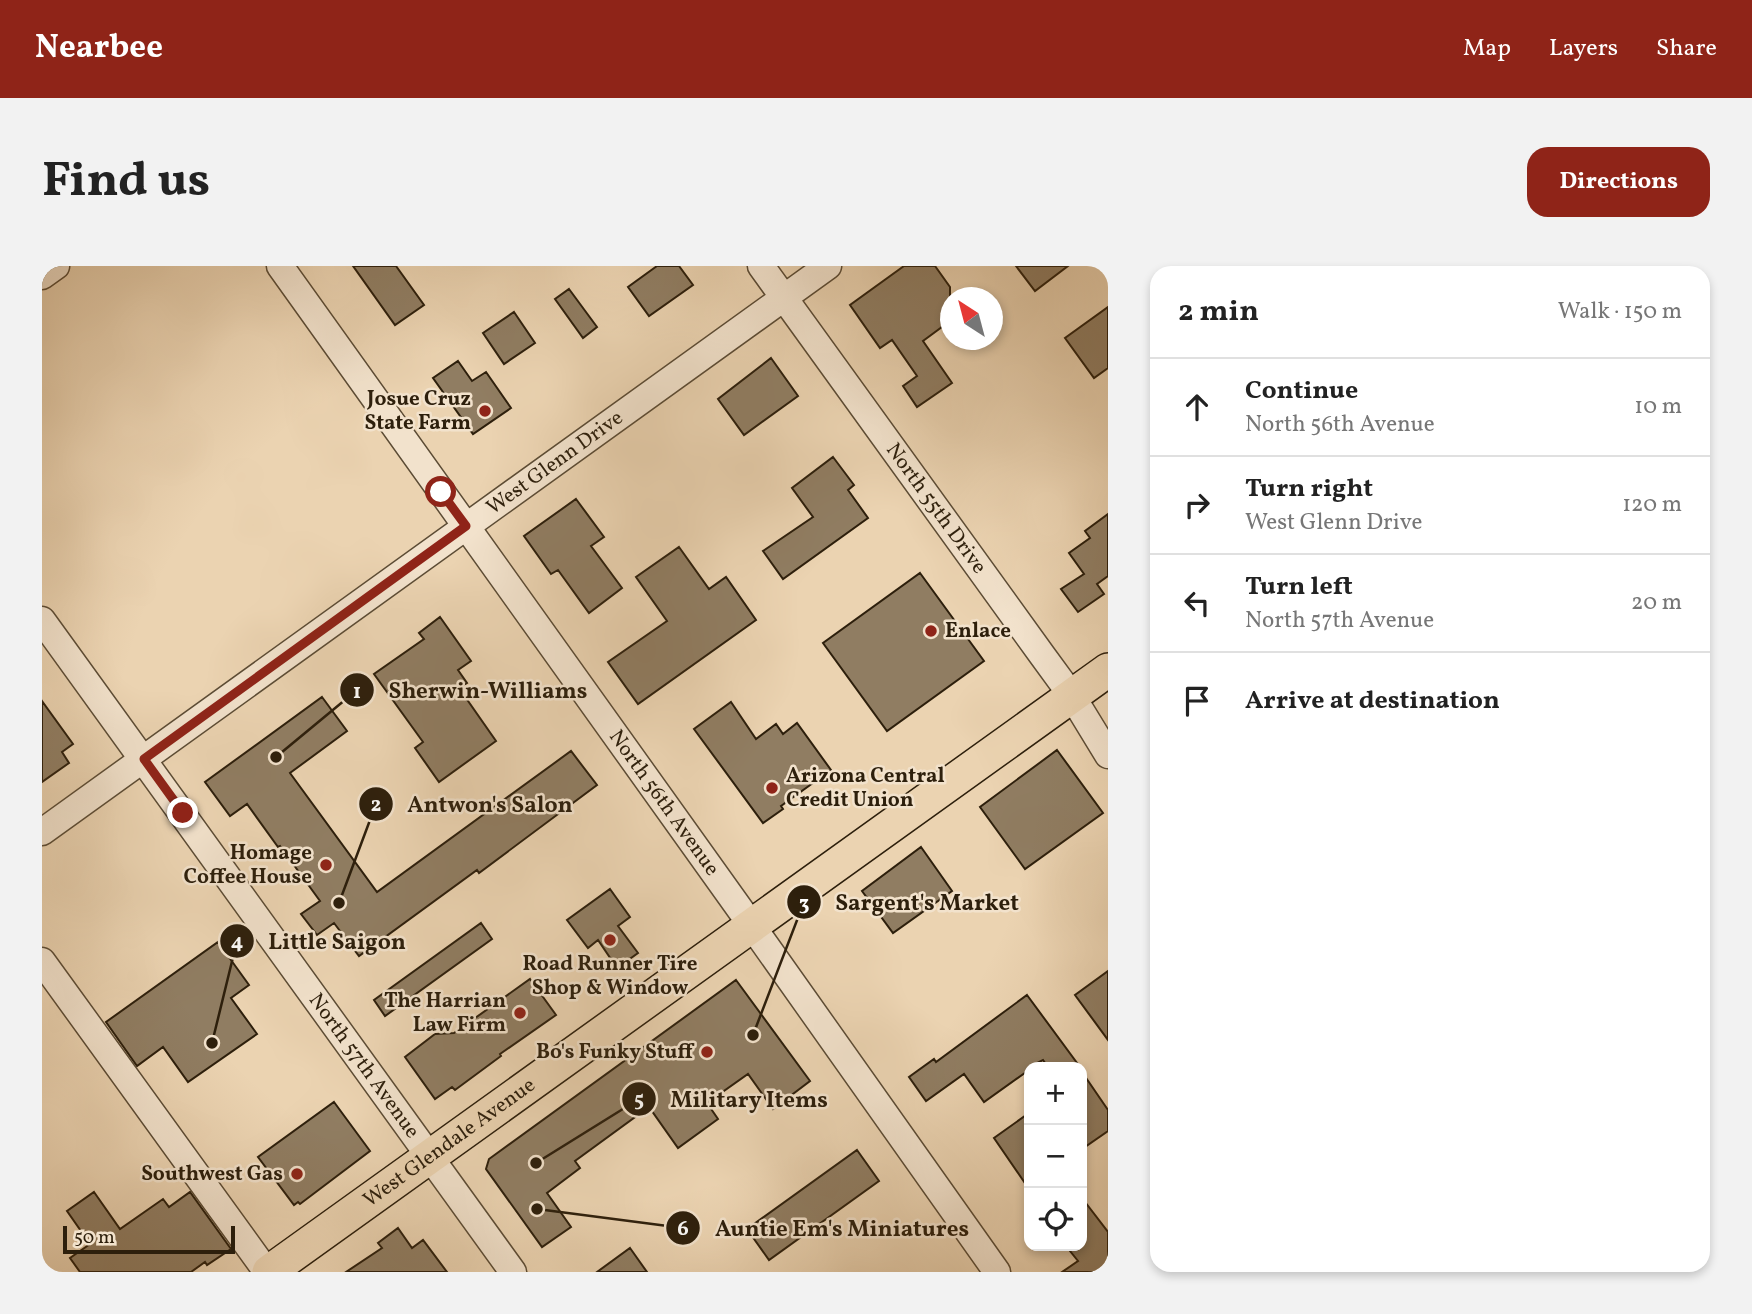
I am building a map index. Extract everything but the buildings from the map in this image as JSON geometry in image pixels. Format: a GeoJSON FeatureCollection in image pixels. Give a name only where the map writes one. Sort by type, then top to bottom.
{"type":"FeatureCollection","features":[{"type":"Feature","properties":{"kind":"main road","name":"West Glendale Avenue"},"geometry":{"type":"LineString","coordinates":[[268,1272],[1108,670]]}},
{"type":"Feature","properties":{"kind":"street"},"geometry":{"type":"LineString","coordinates":[[42,276],[55,266]]}},
{"type":"Feature","properties":{"kind":"street","name":"North 56th Avenue"},"geometry":{"type":"LineString","coordinates":[[280,266],[997,1272]]}},
{"type":"Feature","properties":{"kind":"street","name":"North 55th Drive"},"geometry":{"type":"LineString","coordinates":[[761,266],[1072,696],[1108,755]]}},
{"type":"Feature","properties":{"kind":"street","name":"West Glenn Drive"},"geometry":{"type":"LineString","coordinates":[[42,832],[828,266]]}},
{"type":"Feature","properties":{"kind":"street","name":"North 57th Avenue"},"geometry":{"type":"LineString","coordinates":[[42,620],[513,1272]]}},
{"type":"Feature","properties":{"kind":"street"},"geometry":{"type":"LineString","coordinates":[[42,961],[268,1272]]}},
{"type":"Feature","properties":{"kind":"place","name":"Josue Cruz State Farm"},"geometry":{"type":"Point","coordinates":[485,411]}},
{"type":"Feature","properties":{"kind":"place","name":"Enlace"},"geometry":{"type":"Point","coordinates":[931,631]}},
{"type":"Feature","properties":{"kind":"place","name":"Sherwin-Williams"},"geometry":{"type":"Point","coordinates":[276,757]}},
{"type":"Feature","properties":{"kind":"place","name":"Arizona Central Credit Union"},"geometry":{"type":"Point","coordinates":[772,788]}},
{"type":"Feature","properties":{"kind":"place","name":"Homage Coffee House"},"geometry":{"type":"Point","coordinates":[326,865]}},
{"type":"Feature","properties":{"kind":"place","name":"Antwon's Salon"},"geometry":{"type":"Point","coordinates":[339,903]}},
{"type":"Feature","properties":{"kind":"place","name":"Road Runner Tire Shop & Window"},"geometry":{"type":"Point","coordinates":[610,940]}},
{"type":"Feature","properties":{"kind":"place","name":"The Harrian Law Firm"},"geometry":{"type":"Point","coordinates":[520,1013]}},
{"type":"Feature","properties":{"kind":"place","name":"Sargent's Market"},"geometry":{"type":"Point","coordinates":[753,1035]}},
{"type":"Feature","properties":{"kind":"place","name":"Little Saigon"},"geometry":{"type":"Point","coordinates":[212,1043]}},
{"type":"Feature","properties":{"kind":"place","name":"Bo's Funky Stuff"},"geometry":{"type":"Point","coordinates":[707,1052]}},
{"type":"Feature","properties":{"kind":"place","name":"Military Items"},"geometry":{"type":"Point","coordinates":[536,1163]}},
{"type":"Feature","properties":{"kind":"place","name":"Southwest Gas"},"geometry":{"type":"Point","coordinates":[297,1174]}},
{"type":"Feature","properties":{"kind":"place","name":"Auntie Em's Miniatures"},"geometry":{"type":"Point","coordinates":[537,1209]}},
{"type":"Feature","properties":{"kind":"route"},"geometry":{"type":"LineString","coordinates":[[183,813],[144,759],[466,526],[441,492]]}}]}
